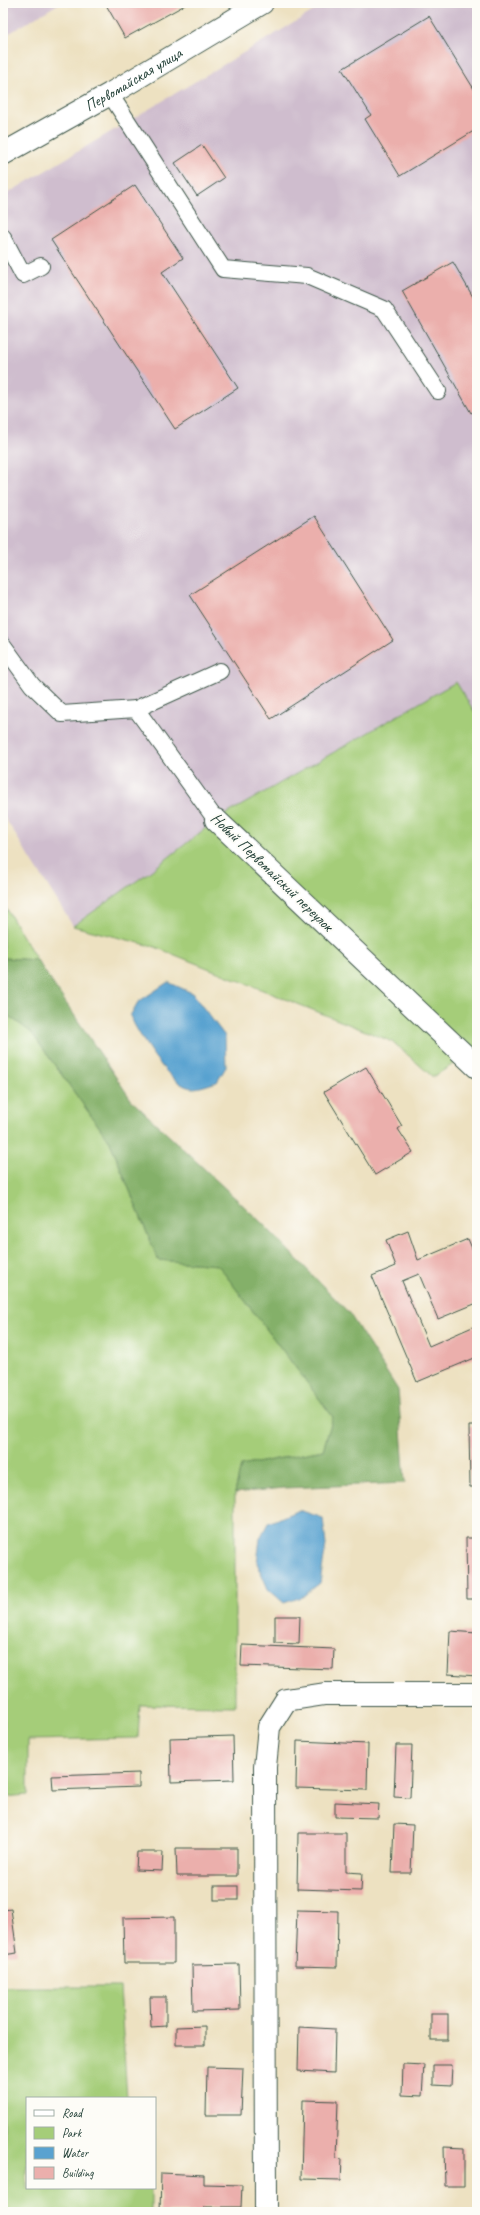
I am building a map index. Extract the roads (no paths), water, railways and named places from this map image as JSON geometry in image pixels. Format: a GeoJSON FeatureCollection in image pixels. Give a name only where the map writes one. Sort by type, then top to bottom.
{"type":"FeatureCollection","features":[{"type":"Feature","properties":{"kind":"street","name":"Первомайская улица"},"geometry":{"type":"LineString","coordinates":[[3,154],[110,94],[262,3]]}},
{"type":"Feature","properties":{"kind":"street","name":"Новый Первомайский переулок"},"geometry":{"type":"LineString","coordinates":[[216,820],[477,1067]]}},
{"type":"Feature","properties":{"kind":"street"},"geometry":{"type":"LineString","coordinates":[[266,2212],[265,1767],[269,1727],[286,1700],[325,1694],[477,1694]]}},
{"type":"Feature","properties":{"kind":"lane"},"geometry":{"type":"LineString","coordinates":[[110,94],[223,269],[306,276],[384,309],[438,391]]}},
{"type":"Feature","properties":{"kind":"lane"},"geometry":{"type":"LineString","coordinates":[[3,237],[23,275],[41,266]]}},
{"type":"Feature","properties":{"kind":"lane"},"geometry":{"type":"LineString","coordinates":[[3,645],[32,685],[62,714],[136,709],[220,671]]}},
{"type":"Feature","properties":{"kind":"lane","name":"Новый Первомайский переулок"},"geometry":{"type":"LineString","coordinates":[[136,709],[216,820]]}},
{"type":"Feature","properties":{"kind":"water"},"geometry":{"type":"Polygon","coordinates":[[[168,982],[192,993],[225,1036],[226,1067],[217,1082],[202,1087],[193,1088],[184,1086],[165,1070],[156,1059],[140,1035],[130,1016],[138,1002],[168,982]]]}},
{"type":"Feature","properties":{"kind":"water"},"geometry":{"type":"Polygon","coordinates":[[[299,1510],[323,1518],[326,1545],[320,1583],[302,1597],[284,1603],[268,1589],[257,1563],[260,1538],[268,1523],[299,1510]]]}}]}
